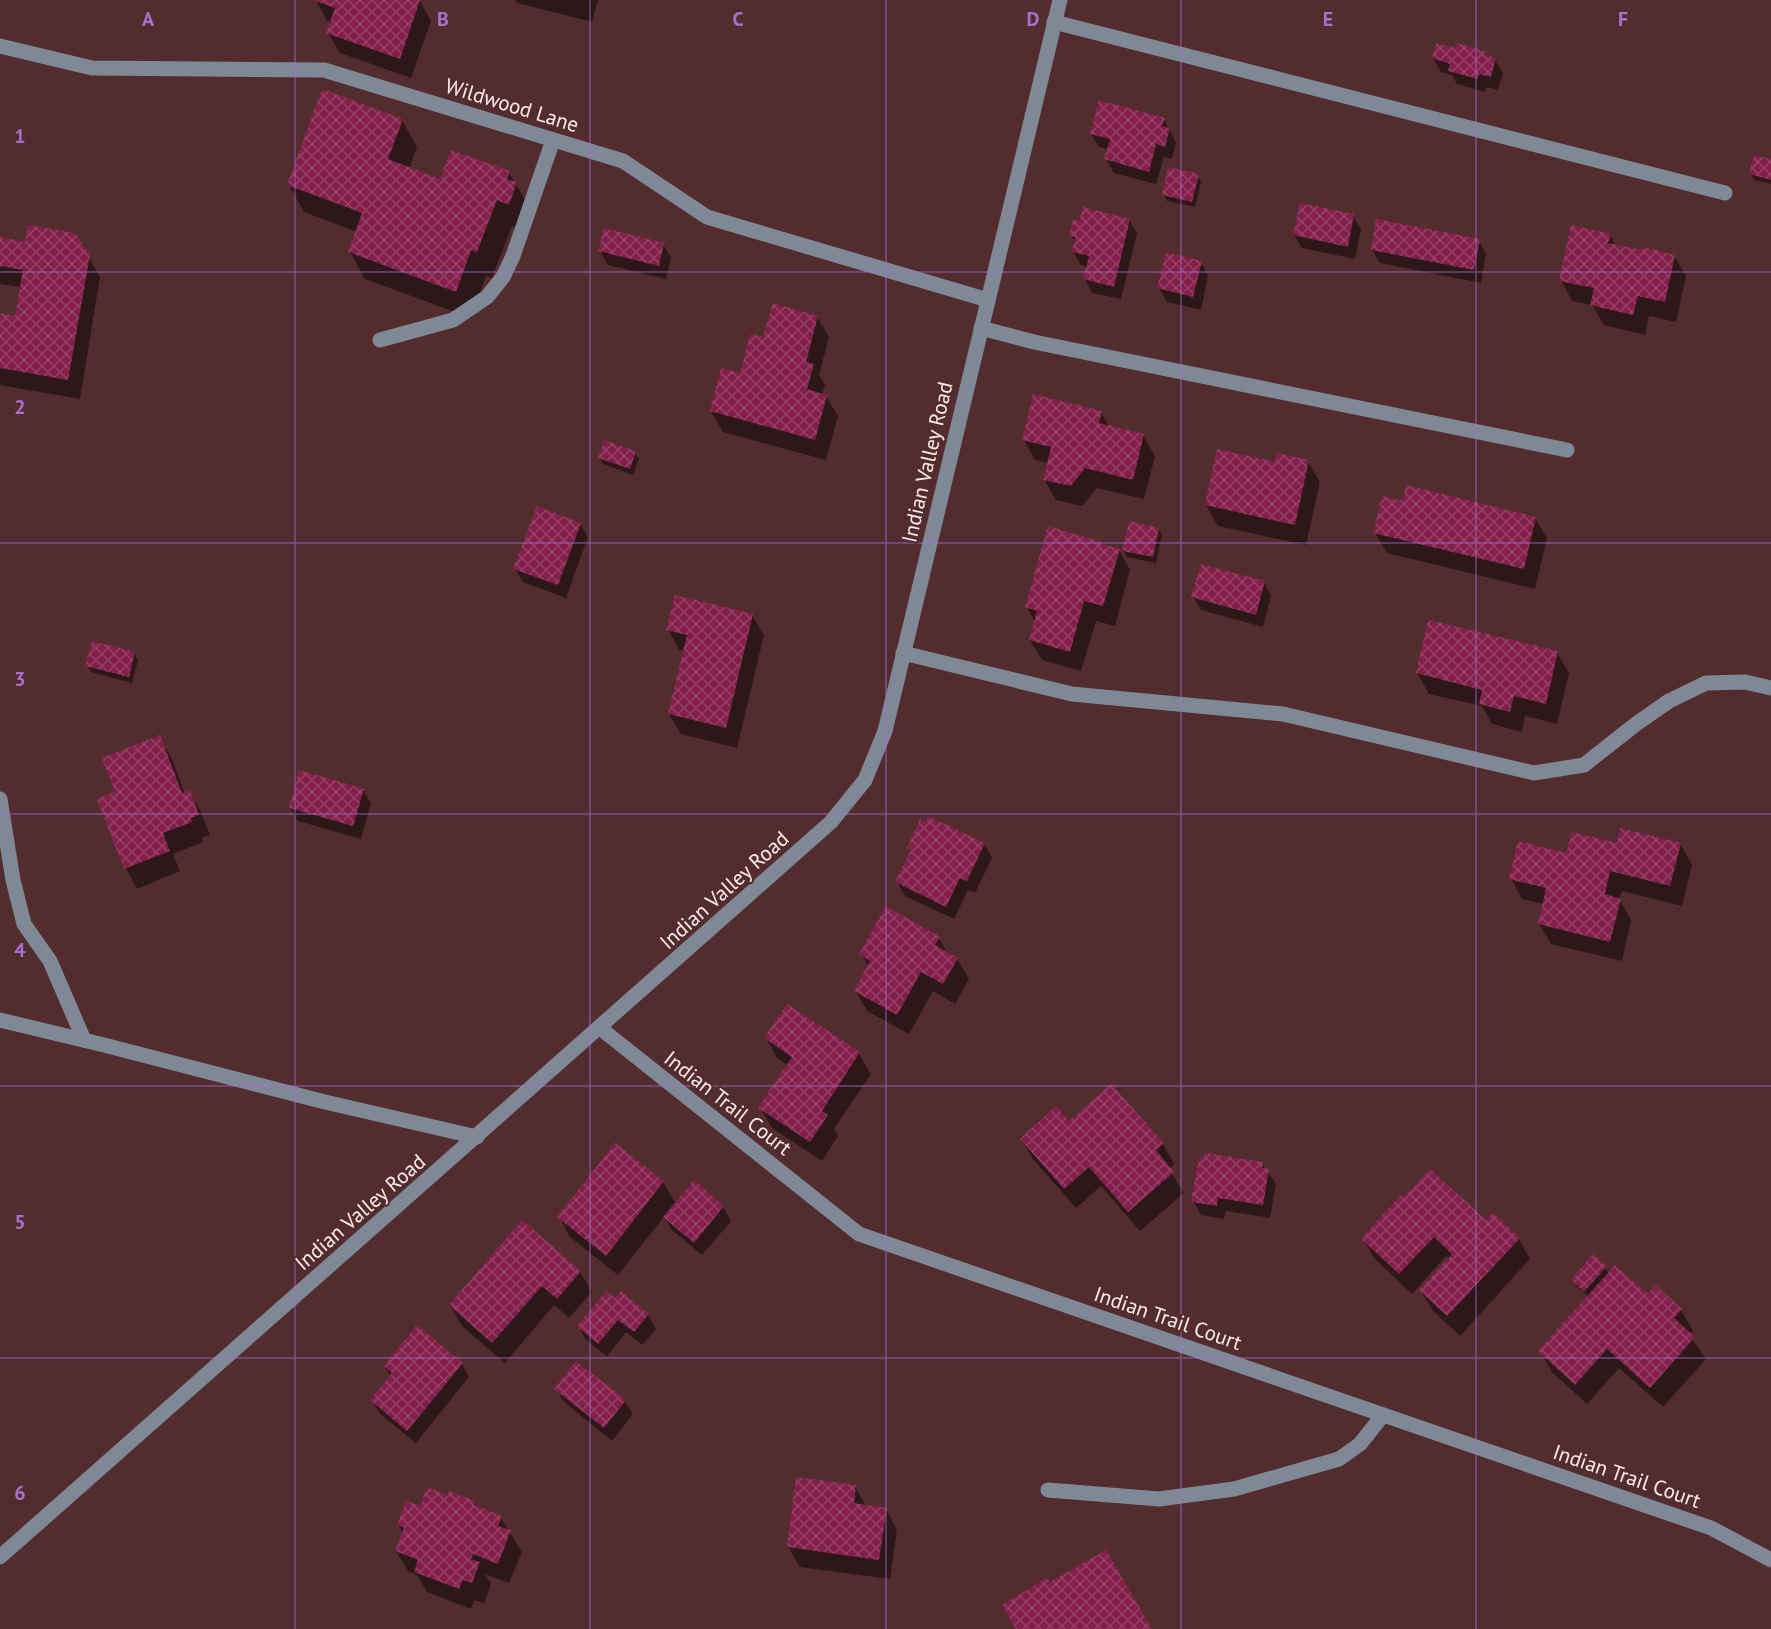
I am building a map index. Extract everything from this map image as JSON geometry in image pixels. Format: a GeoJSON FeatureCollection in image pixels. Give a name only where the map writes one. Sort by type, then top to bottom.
{"type":"FeatureCollection","features":[{"type":"Feature","properties":{"kind":"street","name":"Indian Valley Road"},"geometry":{"type":"LineString","coordinates":[[0,1557],[831,822],[865,780],[885,731],[1060,0]]}},
{"type":"Feature","properties":{"kind":"street"},"geometry":{"type":"LineString","coordinates":[[1054,22],[1725,193]]}},
{"type":"Feature","properties":{"kind":"street","name":"Wildwood Lane"},"geometry":{"type":"LineString","coordinates":[[0,46],[92,68],[324,70],[623,161],[707,217],[988,300]]}},
{"type":"Feature","properties":{"kind":"street"},"geometry":{"type":"LineString","coordinates":[[380,340],[453,320],[487,297],[503,278],[513,256],[553,140]]}},
{"type":"Feature","properties":{"kind":"street"},"geometry":{"type":"LineString","coordinates":[[981,328],[1034,342],[1345,403],[1567,450]]}},
{"type":"Feature","properties":{"kind":"street"},"geometry":{"type":"LineString","coordinates":[[903,653],[1072,694],[1282,714],[1534,773],[1584,765],[1669,701],[1706,683],[1745,682],[1771,688]]}},
{"type":"Feature","properties":{"kind":"street"},"geometry":{"type":"LineString","coordinates":[[0,799],[13,880],[24,924],[50,961],[84,1040]]}},
{"type":"Feature","properties":{"kind":"street"},"geometry":{"type":"LineString","coordinates":[[0,1020],[325,1102],[477,1137]]}},
{"type":"Feature","properties":{"kind":"street","name":"Indian Trail Court"},"geometry":{"type":"LineString","coordinates":[[600,1028],[859,1234],[1711,1528],[1771,1560]]}},
{"type":"Feature","properties":{"kind":"street"},"geometry":{"type":"LineString","coordinates":[[1048,1490],[1159,1499],[1234,1489],[1339,1460],[1360,1444],[1383,1414]]}},
{"type":"Feature","properties":{"kind":"building"},"geometry":{"type":"Polygon","coordinates":[[[313,0],[420,0],[400,59],[326,33],[335,8],[313,0]]]}},
{"type":"Feature","properties":{"kind":"building"},"geometry":{"type":"Polygon","coordinates":[[[1436,43],[1455,48],[1457,43],[1485,51],[1484,54],[1496,58],[1491,77],[1479,74],[1478,79],[1448,71],[1450,64],[1432,58],[1436,43]]]}},
{"type":"Feature","properties":{"kind":"building"},"geometry":{"type":"Polygon","coordinates":[[[322,89],[403,119],[388,159],[440,179],[451,150],[510,171],[507,179],[517,182],[509,205],[497,200],[477,252],[471,250],[456,292],[348,252],[362,213],[287,185],[322,89]]]}},
{"type":"Feature","properties":{"kind":"building"},"geometry":{"type":"Polygon","coordinates":[[[1099,100],[1165,118],[1162,126],[1170,128],[1165,147],[1156,144],[1149,172],[1104,159],[1110,139],[1090,134],[1099,100]]]}},
{"type":"Feature","properties":{"kind":"building"},"geometry":{"type":"Polygon","coordinates":[[[1754,155],[1771,159],[1771,180],[1749,174],[1754,155]]]}},
{"type":"Feature","properties":{"kind":"building"},"geometry":{"type":"Polygon","coordinates":[[[1168,167],[1199,174],[1192,202],[1162,195],[1168,167]]]}},
{"type":"Feature","properties":{"kind":"building"},"geometry":{"type":"Polygon","coordinates":[[[1300,203],[1354,214],[1348,247],[1293,235],[1300,203]]]}},
{"type":"Feature","properties":{"kind":"building"},"geometry":{"type":"Polygon","coordinates":[[[1083,207],[1130,219],[1114,287],[1083,279],[1089,256],[1072,252],[1075,237],[1069,236],[1073,220],[1079,221],[1083,207]]]}},
{"type":"Feature","properties":{"kind":"building"},"geometry":{"type":"Polygon","coordinates":[[[1376,219],[1480,239],[1474,270],[1371,250],[1376,219]]]}},
{"type":"Feature","properties":{"kind":"building"},"geometry":{"type":"Polygon","coordinates":[[[28,225],[75,233],[90,255],[68,380],[0,368],[0,313],[15,316],[23,270],[0,266],[0,237],[25,242],[28,225]]]}},
{"type":"Feature","properties":{"kind":"building"},"geometry":{"type":"Polygon","coordinates":[[[1571,225],[1611,234],[1608,243],[1642,250],[1643,247],[1675,255],[1665,302],[1638,296],[1633,315],[1590,305],[1594,288],[1559,281],[1571,225]]]}},
{"type":"Feature","properties":{"kind":"building"},"geometry":{"type":"Polygon","coordinates":[[[604,228],[664,243],[659,266],[598,251],[604,228]]]}},
{"type":"Feature","properties":{"kind":"building"},"geometry":{"type":"Polygon","coordinates":[[[1166,252],[1202,261],[1193,297],[1157,288],[1166,252]]]}},
{"type":"Feature","properties":{"kind":"building"},"geometry":{"type":"Polygon","coordinates":[[[773,303],[818,316],[806,362],[814,364],[807,389],[827,395],[815,440],[710,411],[721,368],[740,373],[750,334],[763,337],[773,303]]]}},
{"type":"Feature","properties":{"kind":"building"},"geometry":{"type":"Polygon","coordinates":[[[1033,394],[1102,411],[1099,423],[1144,434],[1133,480],[1085,468],[1071,486],[1043,480],[1051,447],[1022,440],[1033,394]]]}},
{"type":"Feature","properties":{"kind":"building"},"geometry":{"type":"Polygon","coordinates":[[[604,440],[636,451],[630,469],[598,458],[604,440]]]}},
{"type":"Feature","properties":{"kind":"building"},"geometry":{"type":"Polygon","coordinates":[[[1217,449],[1275,462],[1277,453],[1309,460],[1295,525],[1205,505],[1217,449]]]}},
{"type":"Feature","properties":{"kind":"building"},"geometry":{"type":"Polygon","coordinates":[[[1406,485],[1536,517],[1524,569],[1373,533],[1382,496],[1403,501],[1406,485]]]}},
{"type":"Feature","properties":{"kind":"building"},"geometry":{"type":"Polygon","coordinates":[[[537,506],[581,523],[558,585],[513,569],[537,506]]]}},
{"type":"Feature","properties":{"kind":"building"},"geometry":{"type":"Polygon","coordinates":[[[1129,521],[1159,528],[1153,557],[1122,551],[1129,521]]]}},
{"type":"Feature","properties":{"kind":"building"},"geometry":{"type":"Polygon","coordinates":[[[1048,526],[1120,549],[1103,606],[1084,601],[1070,652],[1029,640],[1037,611],[1025,607],[1048,526]]]}},
{"type":"Feature","properties":{"kind":"building"},"geometry":{"type":"Polygon","coordinates":[[[1201,564],[1265,581],[1256,615],[1191,597],[1201,564]]]}},
{"type":"Feature","properties":{"kind":"building"},"geometry":{"type":"Polygon","coordinates":[[[675,595],[753,614],[726,728],[668,714],[687,635],[666,630],[675,595]]]}},
{"type":"Feature","properties":{"kind":"building"},"geometry":{"type":"Polygon","coordinates":[[[1428,620],[1558,651],[1546,704],[1514,696],[1510,712],[1479,704],[1482,690],[1416,673],[1428,620]]]}},
{"type":"Feature","properties":{"kind":"building"},"geometry":{"type":"Polygon","coordinates":[[[92,641],[135,652],[129,677],[85,666],[92,641]]]}},
{"type":"Feature","properties":{"kind":"building"},"geometry":{"type":"Polygon","coordinates":[[[160,735],[182,793],[190,790],[199,815],[191,818],[192,822],[163,833],[170,851],[124,869],[97,799],[115,792],[102,758],[160,735]]]}},
{"type":"Feature","properties":{"kind":"building"},"geometry":{"type":"Polygon","coordinates":[[[299,770],[364,789],[353,826],[289,808],[299,770]]]}},
{"type":"Feature","properties":{"kind":"building"},"geometry":{"type":"Polygon","coordinates":[[[928,816],[985,843],[967,881],[960,878],[946,907],[895,882],[911,850],[907,848],[920,819],[926,822],[928,816]]]}},
{"type":"Feature","properties":{"kind":"building"},"geometry":{"type":"Polygon","coordinates":[[[1620,828],[1681,843],[1670,886],[1610,871],[1605,894],[1621,899],[1610,942],[1538,924],[1546,888],[1509,879],[1518,841],[1566,853],[1572,832],[1617,843],[1620,828]]]}},
{"type":"Feature","properties":{"kind":"building"},"geometry":{"type":"Polygon","coordinates":[[[886,906],[940,937],[935,945],[958,958],[943,984],[921,972],[897,1015],[854,991],[870,961],[859,954],[886,906]]]}},
{"type":"Feature","properties":{"kind":"building"},"geometry":{"type":"Polygon","coordinates":[[[787,1004],[860,1052],[822,1111],[828,1115],[810,1142],[758,1108],[792,1057],[764,1038],[787,1004]]]}},
{"type":"Feature","properties":{"kind":"building"},"geometry":{"type":"Polygon","coordinates":[[[1111,1084],[1164,1143],[1156,1150],[1174,1172],[1128,1212],[1089,1167],[1064,1189],[1020,1139],[1056,1106],[1069,1121],[1111,1084]]]}},
{"type":"Feature","properties":{"kind":"building"},"geometry":{"type":"Polygon","coordinates":[[[615,1143],[664,1181],[606,1256],[557,1217],[615,1143]]]}},
{"type":"Feature","properties":{"kind":"building"},"geometry":{"type":"Polygon","coordinates":[[[1205,1153],[1263,1162],[1262,1168],[1269,1169],[1263,1205],[1218,1198],[1217,1206],[1191,1202],[1199,1158],[1204,1158],[1205,1153]]]}},
{"type":"Feature","properties":{"kind":"building"},"geometry":{"type":"Polygon","coordinates":[[[1430,1169],[1486,1220],[1493,1213],[1520,1238],[1447,1316],[1419,1290],[1452,1254],[1434,1237],[1399,1274],[1361,1239],[1401,1195],[1404,1197],[1430,1169]]]}},
{"type":"Feature","properties":{"kind":"building"},"geometry":{"type":"Polygon","coordinates":[[[694,1180],[724,1206],[694,1243],[663,1217],[694,1180]]]}},
{"type":"Feature","properties":{"kind":"building"},"geometry":{"type":"Polygon","coordinates":[[[522,1220],[581,1271],[557,1299],[542,1286],[492,1343],[449,1305],[522,1220]]]}},
{"type":"Feature","properties":{"kind":"building"},"geometry":{"type":"Polygon","coordinates":[[[1593,1254],[1607,1266],[1584,1292],[1571,1280],[1593,1254]]]}},
{"type":"Feature","properties":{"kind":"building"},"geometry":{"type":"Polygon","coordinates":[[[1615,1265],[1648,1294],[1656,1285],[1682,1309],[1674,1318],[1695,1337],[1650,1388],[1607,1349],[1575,1385],[1538,1351],[1615,1265]]]}},
{"type":"Feature","properties":{"kind":"building"},"geometry":{"type":"Polygon","coordinates":[[[606,1291],[615,1298],[621,1291],[649,1314],[634,1332],[618,1320],[598,1344],[577,1326],[606,1291]]]}},
{"type":"Feature","properties":{"kind":"building"},"geometry":{"type":"Polygon","coordinates":[[[417,1325],[463,1363],[407,1431],[370,1400],[392,1373],[384,1366],[417,1325]]]}},
{"type":"Feature","properties":{"kind":"building"},"geometry":{"type":"Polygon","coordinates":[[[576,1361],[626,1400],[604,1428],[554,1389],[576,1361]]]}},
{"type":"Feature","properties":{"kind":"building"},"geometry":{"type":"Polygon","coordinates":[[[796,1477],[856,1485],[854,1503],[887,1508],[879,1560],[787,1547],[796,1477]]]}},
{"type":"Feature","properties":{"kind":"building"},"geometry":{"type":"Polygon","coordinates":[[[427,1487],[448,1496],[449,1491],[475,1501],[474,1505],[502,1516],[498,1526],[511,1530],[498,1564],[473,1554],[471,1559],[480,1562],[472,1583],[463,1580],[459,1589],[414,1572],[418,1560],[395,1551],[404,1528],[397,1525],[406,1501],[420,1506],[427,1487]]]}},
{"type":"Feature","properties":{"kind":"building"},"geometry":{"type":"Polygon","coordinates":[[[1106,1550],[1152,1629],[1016,1629],[1002,1605],[1047,1578],[1050,1582],[1106,1550]]]}}]}
